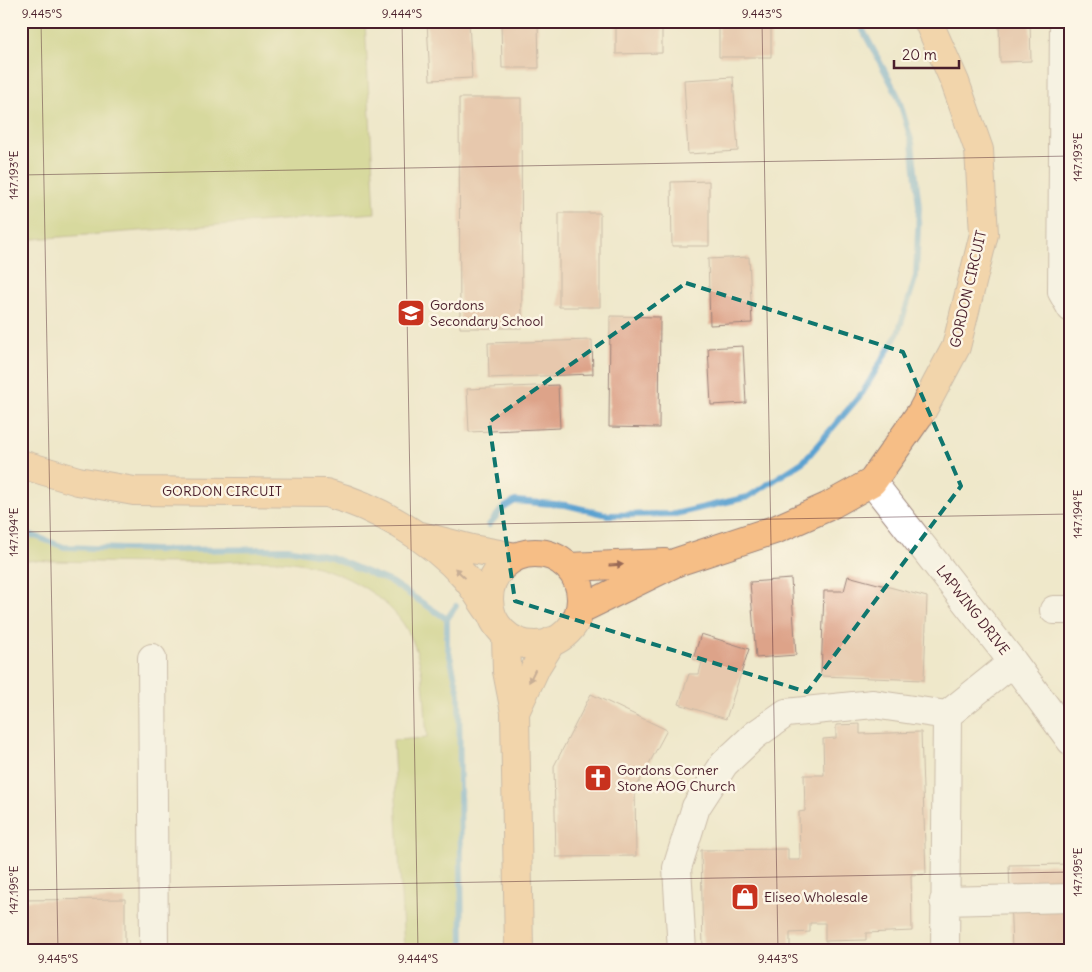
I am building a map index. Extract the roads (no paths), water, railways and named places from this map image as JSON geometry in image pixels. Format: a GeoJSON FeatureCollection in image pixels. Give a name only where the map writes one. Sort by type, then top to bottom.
{"type":"FeatureCollection","features":[{"type":"Feature","properties":{"kind":"main road","name":"GORDON CIRCUIT"},"geometry":{"type":"LineString","coordinates":[[581,610],[677,562],[778,530],[827,507],[872,482],[922,412],[956,346],[984,234],[979,150],[955,82],[928,21]]}},
{"type":"Feature","properties":{"kind":"main road","name":"GORDON CIRCUIT"},"geometry":{"type":"LineString","coordinates":[[21,464],[78,481],[134,491],[326,493],[354,500],[417,535],[465,577],[489,611]]}},
{"type":"Feature","properties":{"kind":"main road","name":"GORDON CIRCUIT"},"geometry":{"type":"LineString","coordinates":[[417,535],[472,549],[516,557]]}},
{"type":"Feature","properties":{"kind":"main road"},"geometry":{"type":"LineString","coordinates":[[515,712],[552,641],[570,628],[581,610],[578,586],[568,567],[557,559],[543,554],[529,553],[516,557],[498,571],[492,581],[489,611],[496,625],[506,637],[533,645],[552,641]]}},
{"type":"Feature","properties":{"kind":"main road","name":"GORDON CIRCUIT"},"geometry":{"type":"LineString","coordinates":[[568,567],[677,562]]}},
{"type":"Feature","properties":{"kind":"main road"},"geometry":{"type":"LineString","coordinates":[[506,637],[507,671],[515,712],[519,951]]}},
{"type":"Feature","properties":{"kind":"street"},"geometry":{"type":"LineString","coordinates":[[1064,21],[1062,292],[1071,308]]}},
{"type":"Feature","properties":{"kind":"street","name":"LAPWING DRIVE"},"geometry":{"type":"LineString","coordinates":[[872,482],[1014,662],[1071,741]]}},
{"type":"Feature","properties":{"kind":"street"},"geometry":{"type":"LineString","coordinates":[[152,658],[154,951]]}},
{"type":"Feature","properties":{"kind":"street"},"geometry":{"type":"LineString","coordinates":[[682,951],[677,868],[696,807],[724,764],[756,735],[786,714],[873,704],[947,715],[1014,662]]}},
{"type":"Feature","properties":{"kind":"street"},"geometry":{"type":"LineString","coordinates":[[945,951],[947,715]]}},
{"type":"Feature","properties":{"kind":"street"},"geometry":{"type":"LineString","coordinates":[[944,901],[1071,898]]}},
{"type":"Feature","properties":{"kind":"waterway"},"geometry":{"type":"LineString","coordinates":[[489,525],[502,509],[515,501],[566,505],[608,515],[675,514],[748,497],[804,461],[863,392],[898,333],[916,276],[919,207],[912,143],[898,96],[858,21]]}},
{"type":"Feature","properties":{"kind":"waterway"},"geometry":{"type":"LineString","coordinates":[[21,531],[64,547],[155,550],[288,549],[331,557],[391,582],[447,619],[447,644],[459,694],[462,951]]}},
{"type":"Feature","properties":{"kind":"waterway"},"geometry":{"type":"LineString","coordinates":[[447,619],[456,606]]}},
{"type":"Feature","properties":{"kind":"place","name":"Gordons Secondary School"},"geometry":{"type":"Point","coordinates":[411,313]}},
{"type":"Feature","properties":{"kind":"place","name":"Gordons Corner Stone AOG Church"},"geometry":{"type":"Point","coordinates":[598,778]}},
{"type":"Feature","properties":{"kind":"place","name":"Eliseo Wholesale"},"geometry":{"type":"Point","coordinates":[745,897]}}]}
